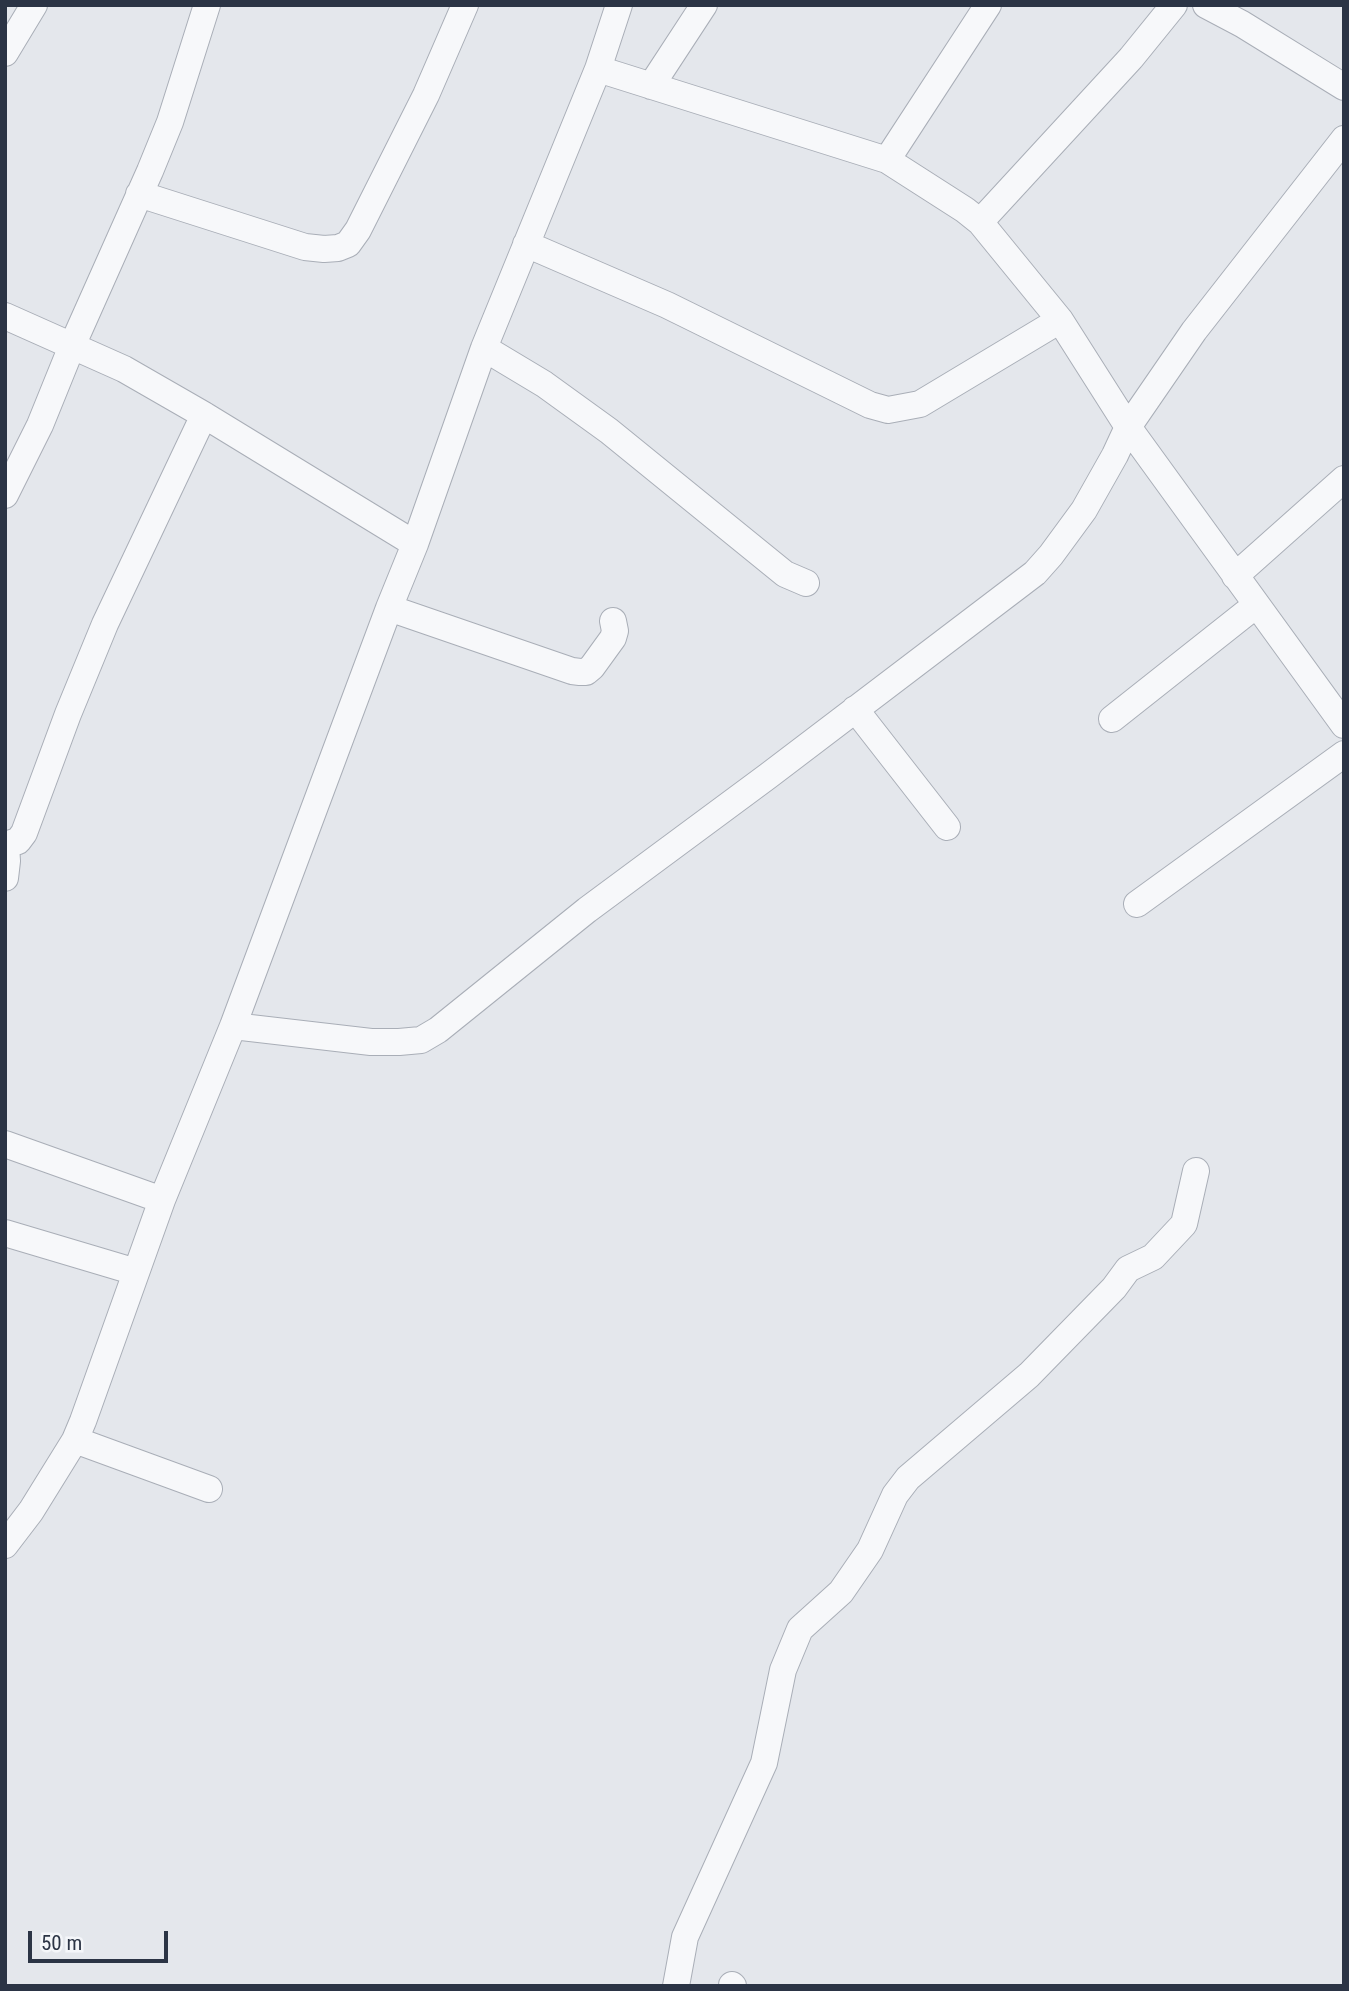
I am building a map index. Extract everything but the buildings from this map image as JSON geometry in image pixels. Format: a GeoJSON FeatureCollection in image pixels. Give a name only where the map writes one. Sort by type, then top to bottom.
{"type":"FeatureCollection","features":[{"type":"Feature","properties":{"kind":"street"},"geometry":{"type":"LineString","coordinates":[[5,53],[34,5]]}},
{"type":"Feature","properties":{"kind":"street"},"geometry":{"type":"LineString","coordinates":[[5,495],[40,425],[170,122],[207,5]]}},
{"type":"Feature","properties":{"kind":"street"},"geometry":{"type":"LineString","coordinates":[[139,194],[305,247],[324,249],[348,244],[358,230],[426,95],[465,5]]}},
{"type":"Feature","properties":{"kind":"street"},"geometry":{"type":"LineString","coordinates":[[5,1545],[32,1511],[75,1440],[162,1200],[233,1026],[415,544],[484,348],[598,69],[619,5]]}},
{"type":"Feature","properties":{"kind":"street"},"geometry":{"type":"LineString","coordinates":[[651,86],[704,5]]}},
{"type":"Feature","properties":{"kind":"street"},"geometry":{"type":"LineString","coordinates":[[887,160],[988,5]]}},
{"type":"Feature","properties":{"kind":"street"},"geometry":{"type":"LineString","coordinates":[[979,222],[1131,58],[1174,5]]}},
{"type":"Feature","properties":{"kind":"street"},"geometry":{"type":"LineString","coordinates":[[1206,5],[1344,87]]}},
{"type":"Feature","properties":{"kind":"street"},"geometry":{"type":"LineString","coordinates":[[598,69],[887,160],[965,210],[979,222],[1060,320],[1128,427],[1344,725]]}},
{"type":"Feature","properties":{"kind":"street"},"geometry":{"type":"LineString","coordinates":[[233,1026],[371,1042],[421,1040],[458,1016],[587,910],[1035,573],[1084,510],[1128,427],[1194,331],[1344,139]]}},
{"type":"Feature","properties":{"kind":"street"},"geometry":{"type":"LineString","coordinates":[[526,244],[667,305],[870,405],[888,410],[920,404],[1060,320]]}},
{"type":"Feature","properties":{"kind":"street"},"geometry":{"type":"LineString","coordinates":[[5,316],[124,369],[415,544]]}},
{"type":"Feature","properties":{"kind":"street"},"geometry":{"type":"LineString","coordinates":[[484,348],[544,384],[609,431],[785,574],[806,583]]}},
{"type":"Feature","properties":{"kind":"street"},"geometry":{"type":"LineString","coordinates":[[5,878],[6,845],[18,841],[24,833],[105,624],[204,415]]}},
{"type":"Feature","properties":{"kind":"street"},"geometry":{"type":"LineString","coordinates":[[1235,576],[1344,479]]}},
{"type":"Feature","properties":{"kind":"street"},"geometry":{"type":"LineString","coordinates":[[1112,719],[1256,604]]}},
{"type":"Feature","properties":{"kind":"street"},"geometry":{"type":"LineString","coordinates":[[389,608],[580,672],[586,672],[592,667],[613,638],[613,621]]}},
{"type":"Feature","properties":{"kind":"street"},"geometry":{"type":"LineString","coordinates":[[855,709],[947,827]]}},
{"type":"Feature","properties":{"kind":"street"},"geometry":{"type":"LineString","coordinates":[[1137,904],[1344,754]]}},
{"type":"Feature","properties":{"kind":"street"},"geometry":{"type":"LineString","coordinates":[[5,1144],[162,1200]]}},
{"type":"Feature","properties":{"kind":"street"},"geometry":{"type":"LineString","coordinates":[[676,1986],[685,1937],[764,1763],[783,1670],[800,1629],[841,1592],[870,1550],[894,1495],[908,1479],[1029,1375],[1114,1288],[1128,1269],[1153,1257],[1184,1224],[1196,1171]]}},
{"type":"Feature","properties":{"kind":"street"},"geometry":{"type":"LineString","coordinates":[[5,1233],[136,1272]]}},
{"type":"Feature","properties":{"kind":"street"},"geometry":{"type":"LineString","coordinates":[[75,1440],[209,1489]]}}]}
